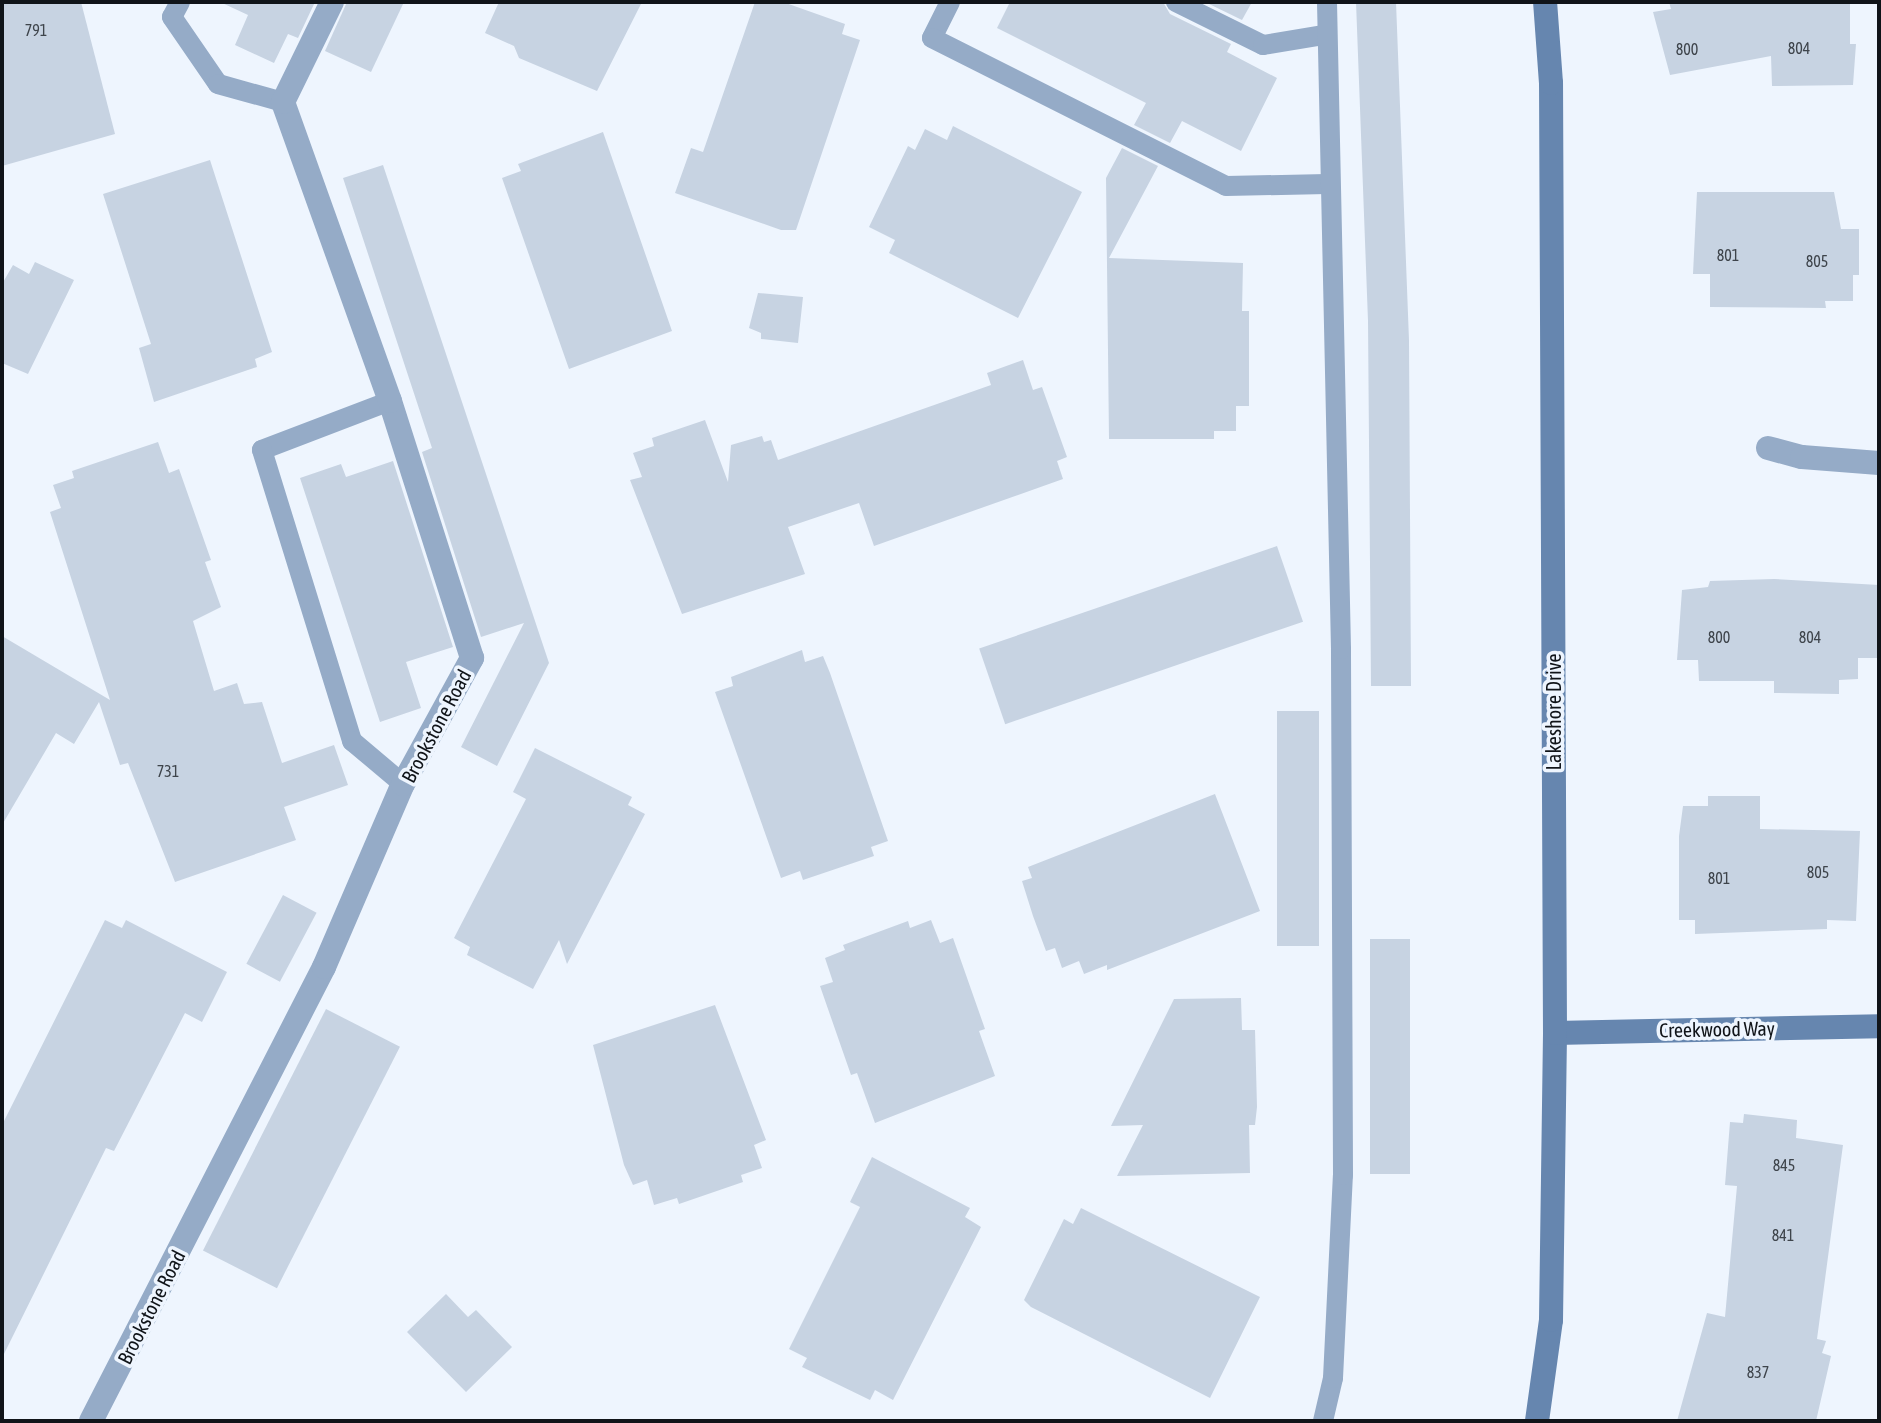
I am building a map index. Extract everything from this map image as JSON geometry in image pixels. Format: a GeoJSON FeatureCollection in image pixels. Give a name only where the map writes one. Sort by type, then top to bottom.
{"type":"FeatureCollection","features":[{"type":"Feature","properties":{"kind":"street"},"geometry":{"type":"LineString","coordinates":[[283,102],[332,2]]}},
{"type":"Feature","properties":{"kind":"street","name":"Lakeshore Drive"},"geometry":{"type":"LineString","coordinates":[[1537,1421],[1551,1320],[1555,1033],[1551,83],[1545,2]]}},
{"type":"Feature","properties":{"kind":"street","name":"Brookstone Road"},"geometry":{"type":"LineString","coordinates":[[91,1421],[324,967],[403,784],[472,658],[390,401],[283,102]]}},
{"type":"Feature","properties":{"kind":"street"},"geometry":{"type":"LineString","coordinates":[[1768,448],[1802,457],[1879,463]]}},
{"type":"Feature","properties":{"kind":"street","name":"Creekwood Way"},"geometry":{"type":"LineString","coordinates":[[1555,1033],[1879,1026]]}},
{"type":"Feature","properties":{"kind":"lane"},"geometry":{"type":"LineString","coordinates":[[180,2],[172,17],[218,84],[283,102]]}},
{"type":"Feature","properties":{"kind":"lane"},"geometry":{"type":"LineString","coordinates":[[950,2],[932,38],[1226,186],[1327,184]]}},
{"type":"Feature","properties":{"kind":"lane"},"geometry":{"type":"LineString","coordinates":[[1176,2],[1263,45],[1324,35]]}},
{"type":"Feature","properties":{"kind":"lane"},"geometry":{"type":"LineString","coordinates":[[1323,1421],[1333,1378],[1343,1175],[1341,649],[1327,184],[1324,35],[1327,2]]}},
{"type":"Feature","properties":{"kind":"lane"},"geometry":{"type":"LineString","coordinates":[[390,401],[262,450],[352,741],[403,784]]}},
{"type":"Feature","properties":{"kind":"building"},"geometry":{"type":"Polygon","coordinates":[[[2,2],[81,2],[115,134],[2,166],[2,2]]]}},
{"type":"Feature","properties":{"kind":"building"},"geometry":{"type":"Polygon","coordinates":[[[220,2],[315,2],[298,38],[288,34],[274,63],[235,45],[248,15],[220,2]]]}},
{"type":"Feature","properties":{"kind":"building"},"geometry":{"type":"Polygon","coordinates":[[[347,2],[404,2],[371,72],[325,51],[347,2]]]}},
{"type":"Feature","properties":{"kind":"building"},"geometry":{"type":"Polygon","coordinates":[[[499,2],[642,2],[597,91],[519,58],[514,46],[485,33],[499,2]]]}},
{"type":"Feature","properties":{"kind":"building"},"geometry":{"type":"Polygon","coordinates":[[[755,2],[783,2],[845,24],[842,34],[860,40],[796,230],[781,230],[675,193],[691,148],[703,152],[755,2]]]}},
{"type":"Feature","properties":{"kind":"building"},"geometry":{"type":"Polygon","coordinates":[[[1010,2],[1163,2],[1170,14],[1231,44],[1227,52],[1277,78],[1241,151],[1182,121],[1170,143],[1134,125],[1146,103],[997,28],[1010,2]]]}},
{"type":"Feature","properties":{"kind":"building"},"geometry":{"type":"Polygon","coordinates":[[[1205,2],[1252,2],[1242,20],[1205,2]]]}},
{"type":"Feature","properties":{"kind":"building"},"geometry":{"type":"Polygon","coordinates":[[[1356,2],[1396,2],[1409,340],[1411,686],[1371,686],[1368,321],[1356,2]]]}},
{"type":"Feature","properties":{"kind":"building"},"geometry":{"type":"Polygon","coordinates":[[[1669,2],[1850,2],[1850,44],[1856,44],[1853,85],[1772,86],[1771,56],[1670,75],[1653,12],[1671,9],[1669,2]]]}},
{"type":"Feature","properties":{"kind":"building"},"geometry":{"type":"Polygon","coordinates":[[[953,126],[1082,192],[1018,318],[889,253],[895,240],[869,227],[908,146],[915,150],[925,129],[947,140],[953,126]]]}},
{"type":"Feature","properties":{"kind":"building"},"geometry":{"type":"Polygon","coordinates":[[[603,132],[672,331],[569,369],[502,178],[521,171],[518,164],[603,132]]]}},
{"type":"Feature","properties":{"kind":"building"},"geometry":{"type":"Polygon","coordinates":[[[1122,148],[1158,166],[1109,258],[1243,263],[1242,311],[1249,311],[1249,406],[1236,406],[1236,431],[1214,431],[1214,439],[1109,439],[1106,178],[1122,148]]]}},
{"type":"Feature","properties":{"kind":"building"},"geometry":{"type":"Polygon","coordinates":[[[210,160],[272,352],[255,359],[257,367],[154,402],[139,348],[151,344],[103,194],[210,160]]]}},
{"type":"Feature","properties":{"kind":"building"},"geometry":{"type":"Polygon","coordinates":[[[383,165],[549,663],[497,766],[461,747],[524,623],[481,637],[422,452],[432,448],[343,178],[383,165]]]}},
{"type":"Feature","properties":{"kind":"building"},"geometry":{"type":"Polygon","coordinates":[[[1697,192],[1834,192],[1841,229],[1859,229],[1859,275],[1853,275],[1853,301],[1825,301],[1826,308],[1710,307],[1710,274],[1693,274],[1697,192]]]}},
{"type":"Feature","properties":{"kind":"building"},"geometry":{"type":"Polygon","coordinates":[[[35,262],[74,280],[28,374],[2,363],[2,284],[13,265],[29,274],[35,262]]]}},
{"type":"Feature","properties":{"kind":"building"},"geometry":{"type":"Polygon","coordinates":[[[758,293],[803,297],[798,343],[761,339],[761,333],[749,328],[758,293]]]}},
{"type":"Feature","properties":{"kind":"building"},"geometry":{"type":"Polygon","coordinates":[[[1023,360],[1033,390],[1042,387],[1067,457],[1057,461],[1063,479],[874,546],[859,503],[788,527],[805,574],[682,614],[630,480],[642,477],[633,453],[654,446],[652,438],[705,420],[728,482],[731,445],[762,436],[764,442],[771,440],[778,460],[991,385],[987,373],[1023,360]]]}},
{"type":"Feature","properties":{"kind":"building"},"geometry":{"type":"Polygon","coordinates":[[[158,442],[169,473],[179,469],[211,560],[205,562],[221,607],[193,621],[214,691],[237,683],[244,704],[262,702],[282,763],[334,745],[348,785],[284,807],[296,840],[175,882],[128,763],[120,765],[99,702],[74,744],[56,733],[2,825],[2,636],[110,700],[50,512],[61,508],[53,485],[74,478],[72,471],[158,442]]]}},
{"type":"Feature","properties":{"kind":"building"},"geometry":{"type":"Polygon","coordinates":[[[393,461],[453,647],[406,662],[421,708],[380,722],[300,478],[341,464],[346,477],[393,461]]]}},
{"type":"Feature","properties":{"kind":"building"},"geometry":{"type":"Polygon","coordinates":[[[1277,546],[1303,622],[1005,724],[979,649],[1277,546]]]}},
{"type":"Feature","properties":{"kind":"building"},"geometry":{"type":"Polygon","coordinates":[[[1774,579],[1879,585],[1879,658],[1858,658],[1858,679],[1839,680],[1839,694],[1774,693],[1774,681],[1699,681],[1698,660],[1677,660],[1682,590],[1708,587],[1710,581],[1774,579]]]}},
{"type":"Feature","properties":{"kind":"building"},"geometry":{"type":"Polygon","coordinates":[[[802,650],[805,662],[823,656],[888,841],[871,847],[874,856],[803,880],[800,871],[781,878],[715,692],[733,686],[731,677],[802,650]]]}},
{"type":"Feature","properties":{"kind":"building"},"geometry":{"type":"Polygon","coordinates":[[[1277,711],[1319,711],[1319,946],[1277,946],[1277,711]]]}},
{"type":"Feature","properties":{"kind":"building"},"geometry":{"type":"Polygon","coordinates":[[[535,748],[632,797],[628,805],[645,814],[567,964],[559,940],[533,989],[467,955],[470,947],[454,938],[526,799],[513,792],[535,748]]]}},
{"type":"Feature","properties":{"kind":"building"},"geometry":{"type":"Polygon","coordinates":[[[1215,794],[1260,911],[1107,970],[1107,965],[1084,974],[1079,961],[1062,968],[1055,948],[1046,951],[1033,916],[1022,881],[1032,878],[1028,867],[1215,794]]]}},
{"type":"Feature","properties":{"kind":"building"},"geometry":{"type":"Polygon","coordinates":[[[1708,796],[1760,796],[1760,829],[1860,831],[1856,921],[1827,920],[1827,929],[1695,934],[1695,920],[1679,920],[1679,836],[1683,806],[1708,806],[1708,796]]]}},
{"type":"Feature","properties":{"kind":"building"},"geometry":{"type":"Polygon","coordinates":[[[283,895],[317,913],[280,982],[246,964],[283,895]]]}},
{"type":"Feature","properties":{"kind":"building"},"geometry":{"type":"Polygon","coordinates":[[[105,920],[122,928],[126,920],[227,972],[202,1022],[185,1013],[114,1151],[106,1148],[2,1358],[2,1125],[105,920]]]}},
{"type":"Feature","properties":{"kind":"building"},"geometry":{"type":"Polygon","coordinates":[[[931,920],[940,943],[953,938],[985,1029],[979,1031],[995,1076],[875,1123],[857,1073],[851,1075],[820,986],[833,982],[825,958],[845,950],[843,945],[908,921],[910,928],[931,920]]]}},
{"type":"Feature","properties":{"kind":"building"},"geometry":{"type":"Polygon","coordinates":[[[1370,939],[1410,939],[1410,1174],[1370,1174],[1370,939]]]}},
{"type":"Feature","properties":{"kind":"building"},"geometry":{"type":"Polygon","coordinates":[[[1241,998],[1242,1030],[1255,1030],[1257,1107],[1255,1125],[1249,1125],[1250,1173],[1117,1176],[1143,1125],[1111,1126],[1174,999],[1241,998]]]}},
{"type":"Feature","properties":{"kind":"building"},"geometry":{"type":"Polygon","coordinates":[[[715,1005],[766,1140],[754,1145],[762,1168],[741,1175],[743,1182],[679,1204],[677,1198],[654,1205],[647,1180],[633,1185],[624,1165],[593,1045],[715,1005]]]}},
{"type":"Feature","properties":{"kind":"building"},"geometry":{"type":"Polygon","coordinates":[[[326,1009],[400,1047],[277,1288],[203,1250],[326,1009]]]}},
{"type":"Feature","properties":{"kind":"building"},"geometry":{"type":"Polygon","coordinates":[[[1744,1114],[1797,1120],[1796,1138],[1843,1145],[1817,1339],[1826,1341],[1822,1353],[1831,1356],[1816,1421],[1677,1421],[1707,1313],[1725,1317],[1737,1186],[1725,1185],[1730,1122],[1743,1123],[1744,1114]]]}},
{"type":"Feature","properties":{"kind":"building"},"geometry":{"type":"Polygon","coordinates":[[[872,1157],[970,1208],[965,1217],[981,1227],[893,1400],[875,1390],[870,1400],[802,1367],[807,1358],[789,1349],[860,1207],[850,1202],[872,1157]]]}},
{"type":"Feature","properties":{"kind":"building"},"geometry":{"type":"Polygon","coordinates":[[[1081,1208],[1260,1297],[1210,1398],[1031,1307],[1024,1300],[1064,1219],[1073,1224],[1081,1208]]]}},
{"type":"Feature","properties":{"kind":"building"},"geometry":{"type":"Polygon","coordinates":[[[446,1294],[468,1317],[476,1310],[512,1347],[466,1392],[407,1332],[446,1294]]]}}]}
